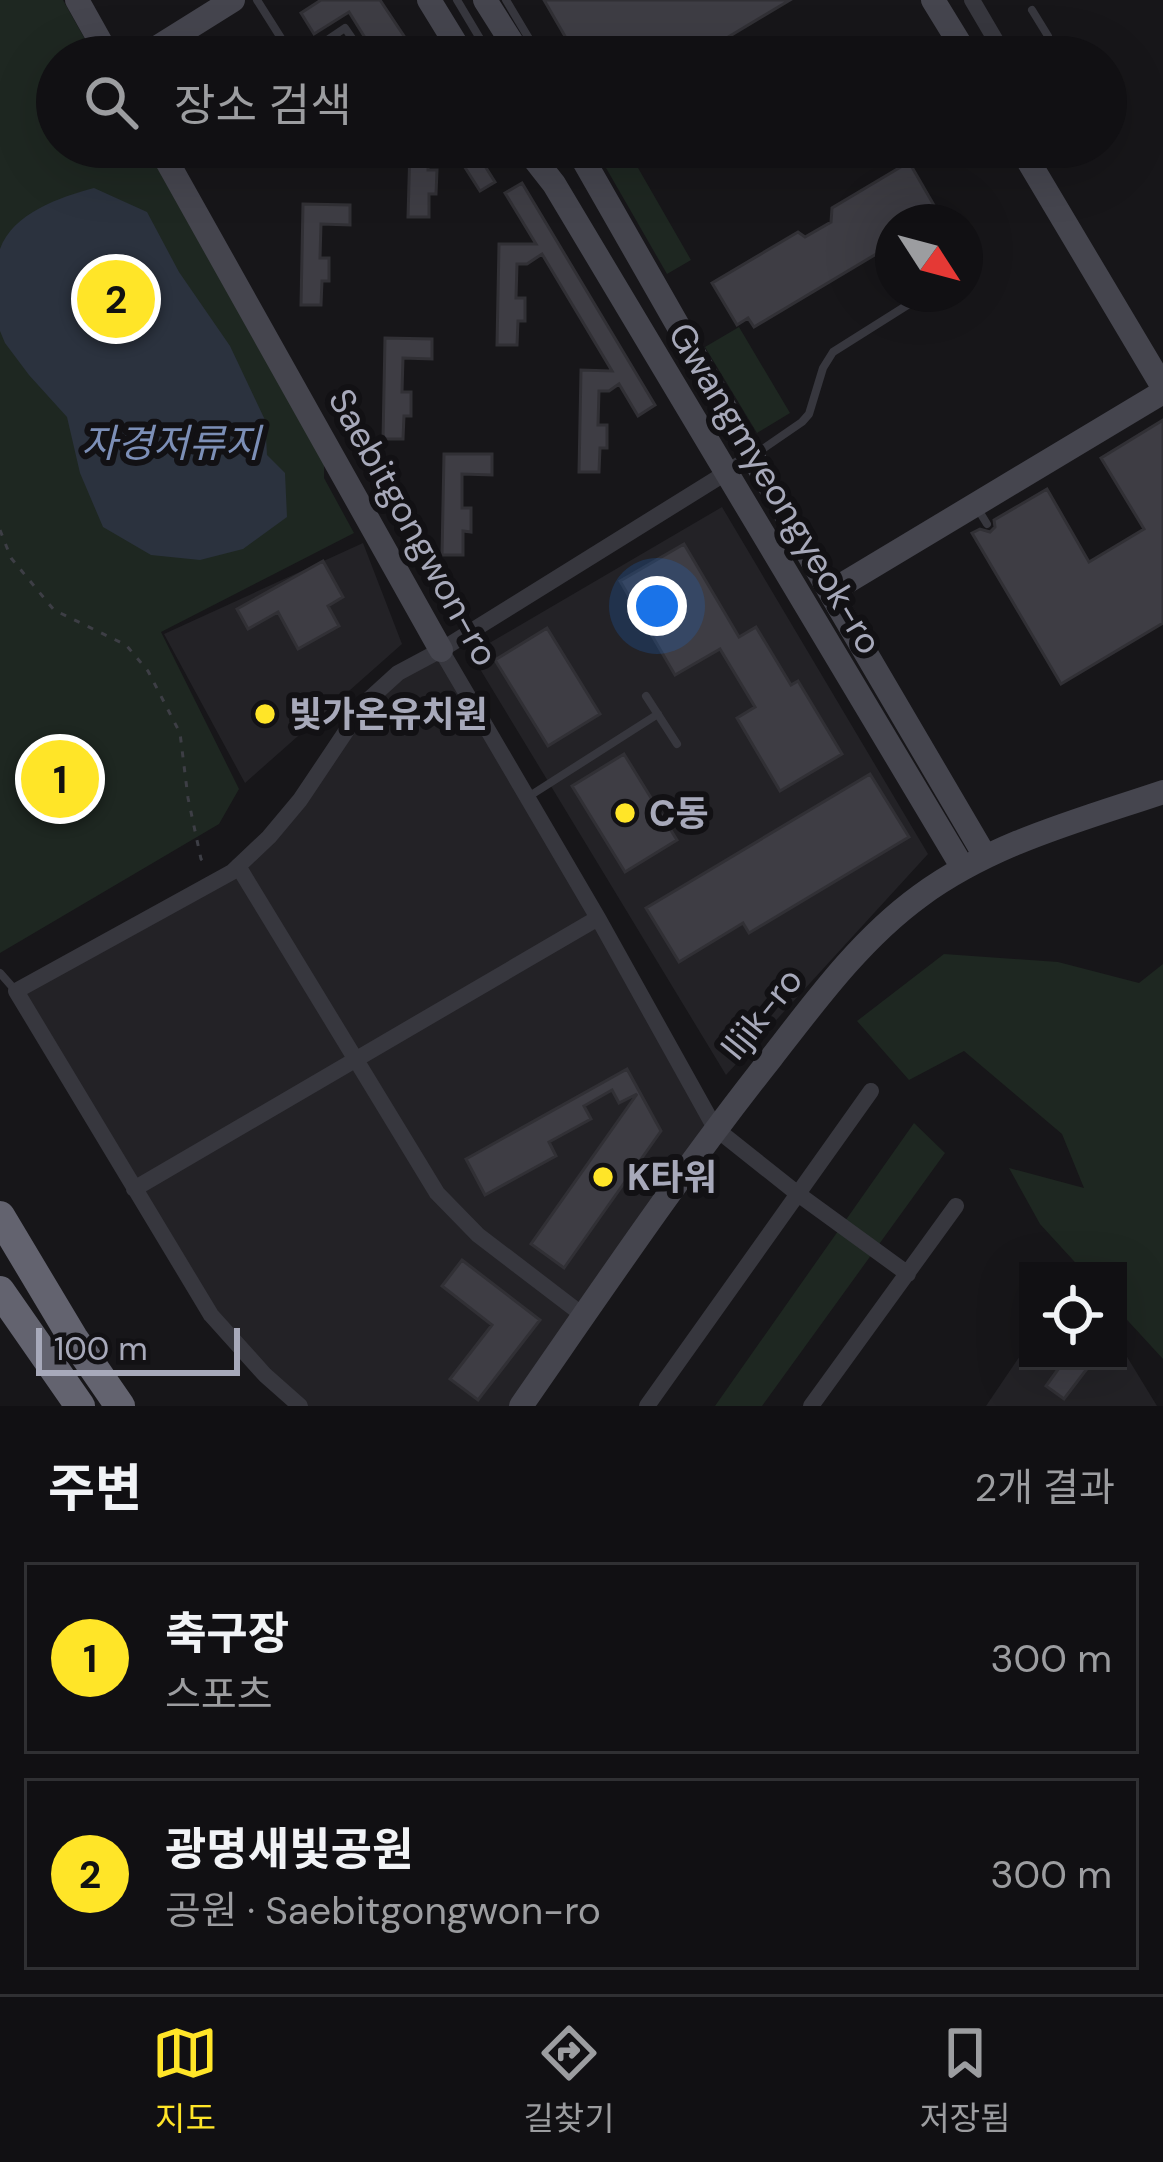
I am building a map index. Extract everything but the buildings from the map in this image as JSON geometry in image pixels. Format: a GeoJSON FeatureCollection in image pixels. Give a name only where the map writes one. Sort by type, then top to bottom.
{"type":"FeatureCollection","features":[{"type":"Feature","properties":{"kind":"highway"},"geometry":{"type":"LineString","coordinates":[[0,1216],[120,1406]]}},
{"type":"Feature","properties":{"kind":"highway"},"geometry":{"type":"LineString","coordinates":[[27,1258],[143,1406]]}},
{"type":"Feature","properties":{"kind":"highway"},"geometry":{"type":"LineString","coordinates":[[0,1292],[63,1406]]}},
{"type":"Feature","properties":{"kind":"highway"},"geometry":{"type":"LineString","coordinates":[[0,1292],[80,1406]]}},
{"type":"Feature","properties":{"kind":"street"},"geometry":{"type":"LineString","coordinates":[[76,0],[97,36]]}},
{"type":"Feature","properties":{"kind":"street"},"geometry":{"type":"LineString","coordinates":[[176,36],[233,0]]}},
{"type":"Feature","properties":{"kind":"street"},"geometry":{"type":"LineString","coordinates":[[429,0],[451,36]]}},
{"type":"Feature","properties":{"kind":"street"},"geometry":{"type":"LineString","coordinates":[[485,0],[508,36]]}},
{"type":"Feature","properties":{"kind":"street"},"geometry":{"type":"LineString","coordinates":[[933,0],[955,36]]}},
{"type":"Feature","properties":{"kind":"street"},"geometry":{"type":"LineString","coordinates":[[972,0],[993,36]]}},
{"type":"Feature","properties":{"kind":"street","name":"Saebitgongwon-ro"},"geometry":{"type":"LineString","coordinates":[[171,168],[716,1128]]}},
{"type":"Feature","properties":{"kind":"street","name":"Gwangmyeongyeok-ro"},"geometry":{"type":"LineString","coordinates":[[541,168],[724,473],[974,862]]}},
{"type":"Feature","properties":{"kind":"street","name":"Gwangmyeongyeok-ro"},"geometry":{"type":"LineString","coordinates":[[588,168],[830,592],[974,862]]}},
{"type":"Feature","properties":{"kind":"street"},"geometry":{"type":"LineString","coordinates":[[830,592],[981,515],[1163,390],[1032,168]]}},
{"type":"Feature","properties":{"kind":"street"},"geometry":{"type":"LineString","coordinates":[[300,1406],[265,1375],[212,1315],[16,991],[238,866],[300,800],[364,704],[398,673],[753,456]]}},
{"type":"Feature","properties":{"kind":"street","name":"Iljik-ro"},"geometry":{"type":"LineString","coordinates":[[521,1406],[716,1128],[870,938],[920,896],[974,862],[1030,837],[1163,792]]}},
{"type":"Feature","properties":{"kind":"street"},"geometry":{"type":"LineString","coordinates":[[238,866],[437,1193],[478,1235],[584,1316]]}},
{"type":"Feature","properties":{"kind":"street"},"geometry":{"type":"LineString","coordinates":[[134,1189],[598,918]]}},
{"type":"Feature","properties":{"kind":"street"},"geometry":{"type":"LineString","coordinates":[[647,1406],[871,1091]]}},
{"type":"Feature","properties":{"kind":"street"},"geometry":{"type":"LineString","coordinates":[[716,1128],[908,1274]]}},
{"type":"Feature","properties":{"kind":"street"},"geometry":{"type":"LineString","coordinates":[[811,1406],[956,1206]]}},
{"type":"Feature","properties":{"kind":"lane"},"geometry":{"type":"LineString","coordinates":[[256,0],[282,36]]}},
{"type":"Feature","properties":{"kind":"lane"},"geometry":{"type":"LineString","coordinates":[[457,0],[478,36]]}},
{"type":"Feature","properties":{"kind":"lane"},"geometry":{"type":"LineString","coordinates":[[506,0],[527,36]]}},
{"type":"Feature","properties":{"kind":"lane"},"geometry":{"type":"LineString","coordinates":[[1032,10],[1048,36]]}},
{"type":"Feature","properties":{"kind":"lane"},"geometry":{"type":"LineString","coordinates":[[753,456],[802,422],[833,352],[897,312]]}},
{"type":"Feature","properties":{"kind":"lane"},"geometry":{"type":"LineString","coordinates":[[646,696],[677,744]]}},
{"type":"Feature","properties":{"kind":"lane"},"geometry":{"type":"LineString","coordinates":[[527,797],[658,714]]}},
{"type":"Feature","properties":{"kind":"lane"},"geometry":{"type":"LineString","coordinates":[[0,973],[16,991]]}},
{"type":"Feature","properties":{"kind":"path"},"geometry":{"type":"LineString","coordinates":[[0,530],[11,558],[54,610],[125,645],[148,671],[180,733],[201,859],[218,879]]}},
{"type":"Feature","properties":{"kind":"shaded area"},"geometry":{"type":"Polygon","coordinates":[[[0,0],[63,0],[83,36],[36,36],[36,168],[158,168],[324,461],[324,478],[354,533],[161,632],[239,789],[219,824],[0,953],[0,0]]]}},
{"type":"Feature","properties":{"kind":"shaded area"},"geometry":{"type":"Polygon","coordinates":[[[606,168],[638,168],[691,260],[667,274],[606,168]]]}},
{"type":"Feature","properties":{"kind":"shaded area"},"geometry":{"type":"Polygon","coordinates":[[[739,327],[790,413],[757,433],[705,347],[739,327]]]}},
{"type":"Feature","properties":{"kind":"shaded area"},"geometry":{"type":"Polygon","coordinates":[[[722,507],[928,854],[726,1075],[480,669],[486,645],[722,507]]]}},
{"type":"Feature","properties":{"kind":"shaded area","name":"빛가온유치원"},"geometry":{"type":"Polygon","coordinates":[[[363,543],[402,644],[245,783],[164,634],[363,543]]]}},
{"type":"Feature","properties":{"kind":"shaded area"},"geometry":{"type":"Polygon","coordinates":[[[441,650],[715,1128],[520,1406],[300,1406],[211,1315],[16,991],[232,872],[269,837],[365,703],[441,650]]]}},
{"type":"Feature","properties":{"kind":"shaded area"},"geometry":{"type":"Polygon","coordinates":[[[944,954],[1058,962],[1139,983],[1163,964],[1163,1359],[1127,1320],[1127,1262],[1075,1262],[1040,1224],[1009,1168],[1084,1188],[1062,1134],[964,1051],[909,1080],[857,1021],[944,954]]]}},
{"type":"Feature","properties":{"kind":"shaded area"},"geometry":{"type":"Polygon","coordinates":[[[914,1123],[945,1153],[762,1406],[715,1406],[914,1123]]]}},
{"type":"Feature","properties":{"kind":"shaded area"},"geometry":{"type":"Polygon","coordinates":[[[1019,1357],[1019,1370],[1127,1370],[1127,1357],[1157,1406],[986,1406],[1019,1357]]]}},
{"type":"Feature","properties":{"kind":"water","name":"자경저류지"},"geometry":{"type":"Polygon","coordinates":[[[94,188],[147,212],[179,272],[230,346],[265,420],[267,455],[285,473],[287,517],[243,549],[200,560],[151,555],[103,527],[80,473],[67,417],[29,375],[0,331],[0,249],[6,236],[39,208],[94,188]]]}},
{"type":"Feature","properties":{"kind":"place","name":"광명새빛공원"},"geometry":{"type":"Point","coordinates":[116,299]}},
{"type":"Feature","properties":{"kind":"place","name":"빛가온유치원"},"geometry":{"type":"Point","coordinates":[265,714]}},
{"type":"Feature","properties":{"kind":"place","name":"축구장"},"geometry":{"type":"Point","coordinates":[60,779]}},
{"type":"Feature","properties":{"kind":"place","name":"C동"},"geometry":{"type":"Point","coordinates":[625,813]}},
{"type":"Feature","properties":{"kind":"place","name":"K타워"},"geometry":{"type":"Point","coordinates":[603,1177]}}]}
